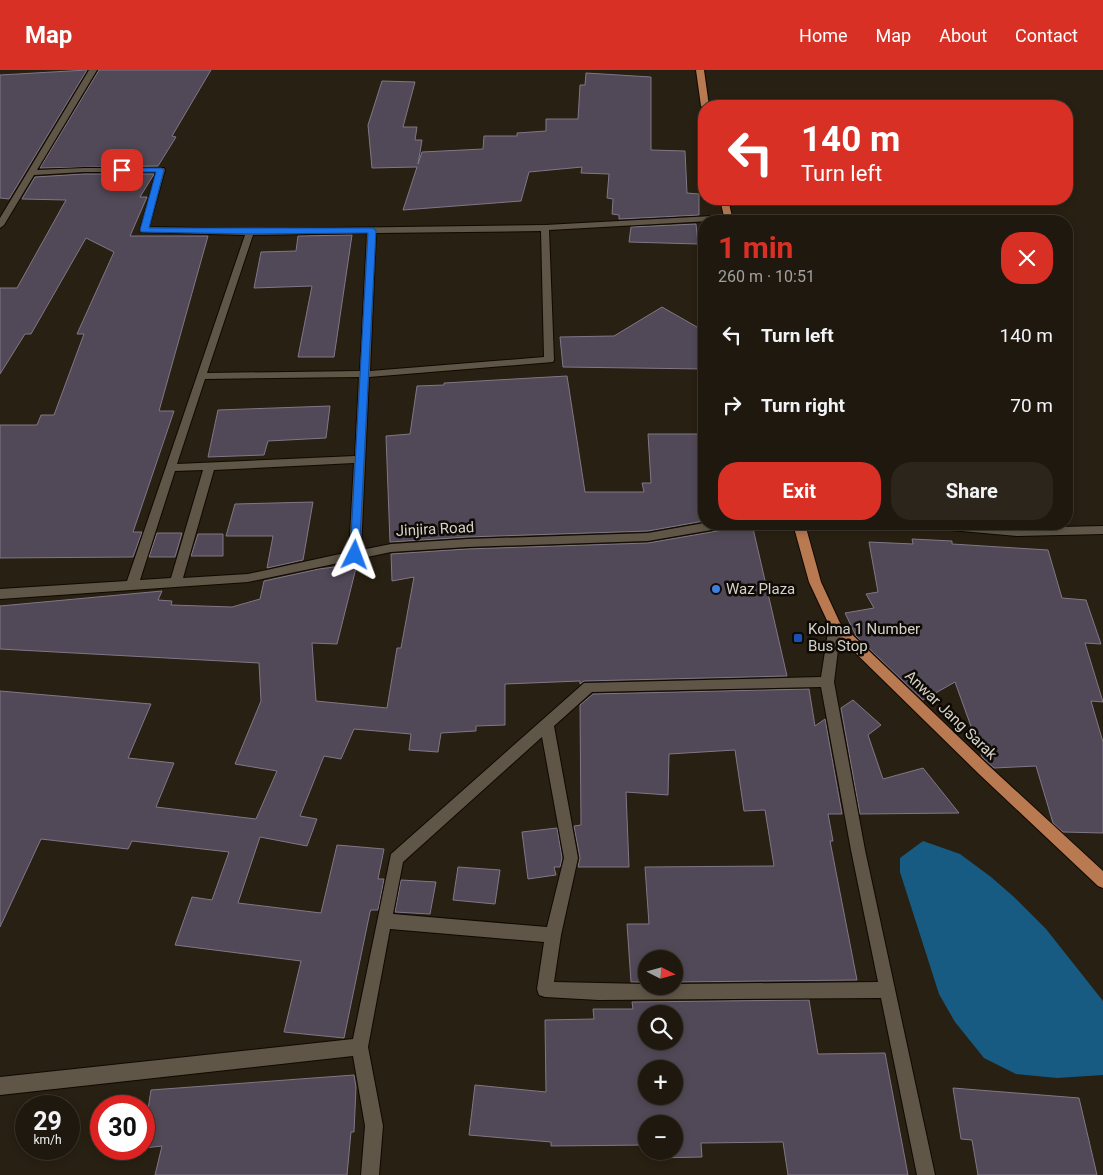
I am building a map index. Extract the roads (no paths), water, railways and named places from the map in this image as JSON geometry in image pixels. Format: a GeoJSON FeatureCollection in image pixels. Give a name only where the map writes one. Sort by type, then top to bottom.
{"type":"FeatureCollection","features":[{"type":"Feature","properties":{"kind":"main road"},"geometry":{"type":"LineString","coordinates":[[700,70],[704,100]]}},
{"type":"Feature","properties":{"kind":"main road","name":"Anwar Jang Sarak"},"geometry":{"type":"LineString","coordinates":[[801,530],[814,582],[835,626],[984,770],[1103,881]]}},
{"type":"Feature","properties":{"kind":"street"},"geometry":{"type":"LineString","coordinates":[[0,225],[93,70]]}},
{"type":"Feature","properties":{"kind":"street"},"geometry":{"type":"LineString","coordinates":[[31,173],[84,170],[161,170],[144,230],[250,232],[545,228],[698,221]]}},
{"type":"Feature","properties":{"kind":"street"},"geometry":{"type":"LineString","coordinates":[[201,376],[365,374],[549,360],[545,228]]}},
{"type":"Feature","properties":{"kind":"street"},"geometry":{"type":"LineString","coordinates":[[355,555],[372,230]]}},
{"type":"Feature","properties":{"kind":"street"},"geometry":{"type":"LineString","coordinates":[[132,585],[250,232]]}},
{"type":"Feature","properties":{"kind":"street"},"geometry":{"type":"LineString","coordinates":[[170,468],[360,459]]}},
{"type":"Feature","properties":{"kind":"street"},"geometry":{"type":"LineString","coordinates":[[176,582],[209,466]]}},
{"type":"Feature","properties":{"kind":"street","name":"Jinjira Road"},"geometry":{"type":"LineString","coordinates":[[0,594],[248,578],[391,548],[467,543],[648,537],[698,529]]}},
{"type":"Feature","properties":{"kind":"street"},"geometry":{"type":"LineString","coordinates":[[996,530],[1018,532],[1103,530]]}},
{"type":"Feature","properties":{"kind":"street"},"geometry":{"type":"LineString","coordinates":[[835,626],[827,682],[858,850],[926,1175]]}},
{"type":"Feature","properties":{"kind":"street"},"geometry":{"type":"LineString","coordinates":[[370,1175],[374,1126],[360,1047],[396,858],[588,687],[827,682]]}},
{"type":"Feature","properties":{"kind":"street"},"geometry":{"type":"LineString","coordinates":[[547,724],[572,858],[553,936],[545,989],[599,992],[887,990]]}},
{"type":"Feature","properties":{"kind":"street"},"geometry":{"type":"LineString","coordinates":[[384,921],[553,936]]}},
{"type":"Feature","properties":{"kind":"street"},"geometry":{"type":"LineString","coordinates":[[0,1086],[360,1047]]}},
{"type":"Feature","properties":{"kind":"water"},"geometry":{"type":"Polygon","coordinates":[[[923,841],[960,854],[1014,897],[1046,929],[1103,1001],[1103,1075],[1057,1078],[1016,1074],[984,1058],[955,1022],[939,994],[900,872],[900,858],[923,841]]]}},
{"type":"Feature","properties":{"kind":"place","name":"Waz Plaza"},"geometry":{"type":"Point","coordinates":[716,589]}},
{"type":"Feature","properties":{"kind":"place","name":"Kolma 1 Number Bus Stop"},"geometry":{"type":"Point","coordinates":[798,638]}}]}
